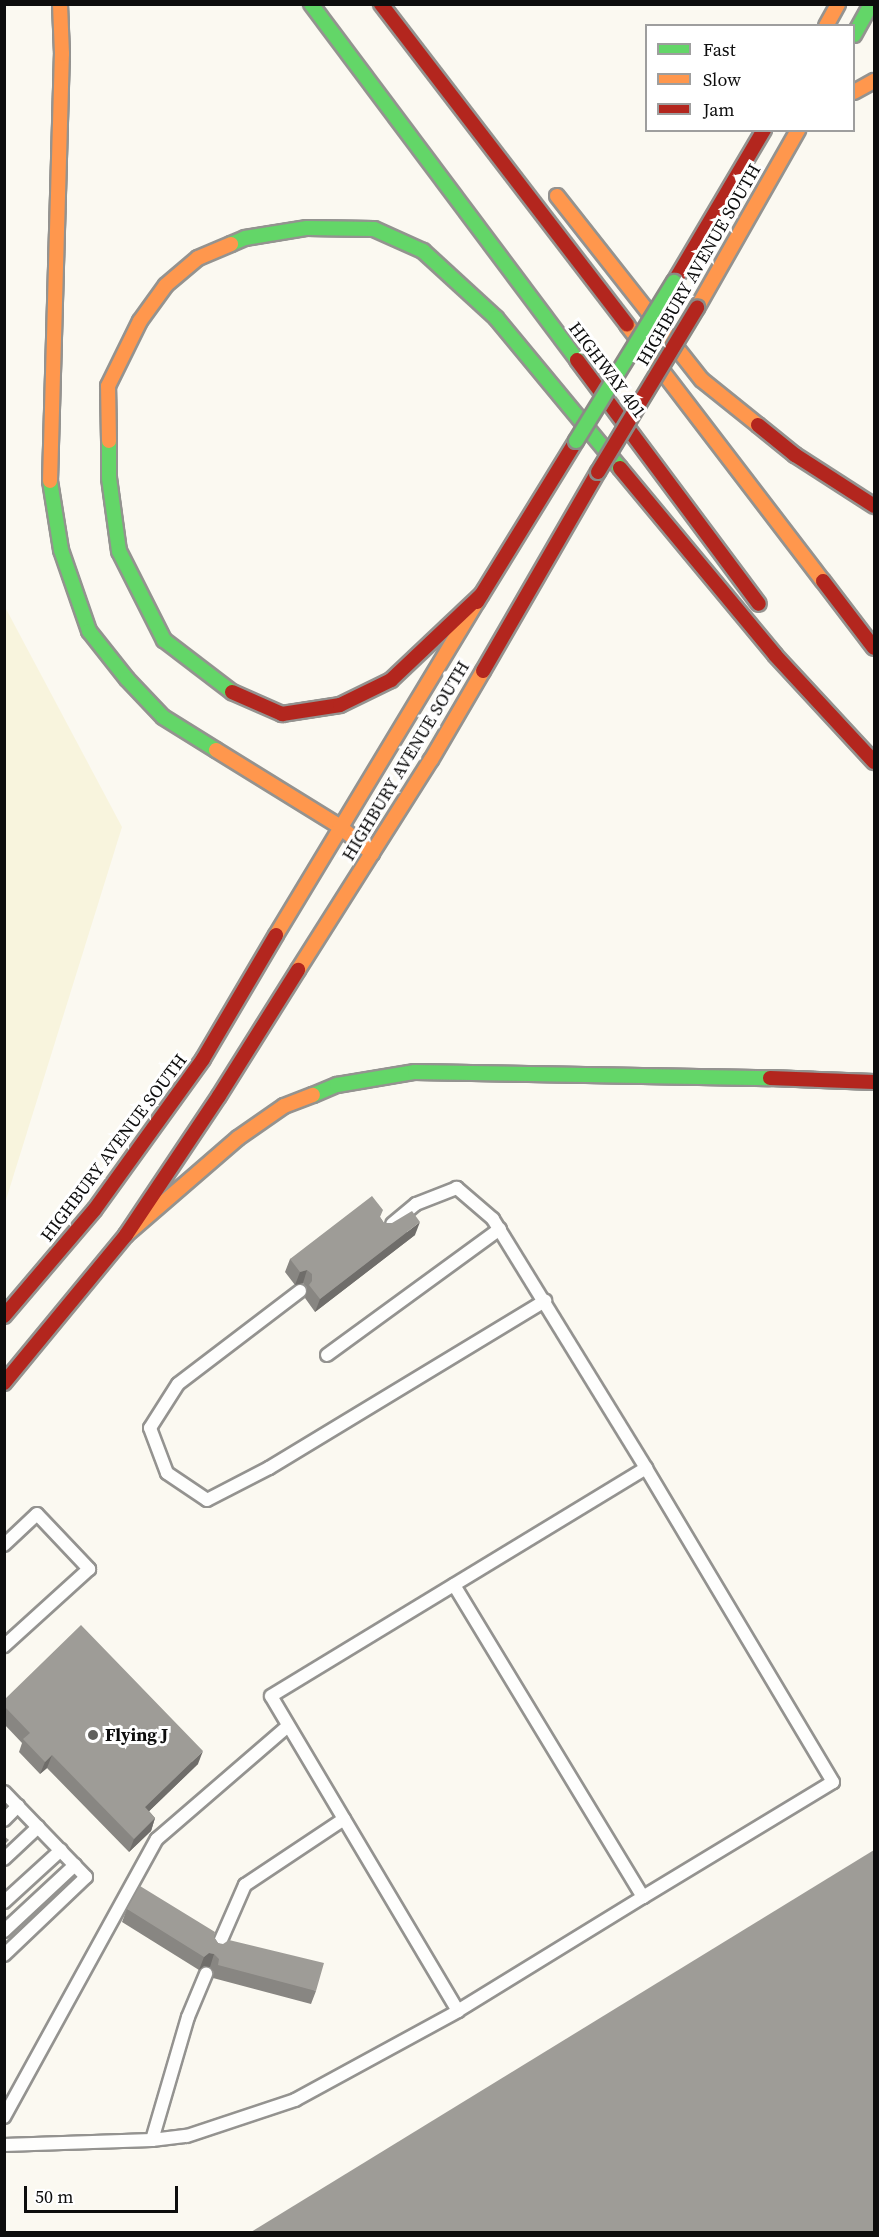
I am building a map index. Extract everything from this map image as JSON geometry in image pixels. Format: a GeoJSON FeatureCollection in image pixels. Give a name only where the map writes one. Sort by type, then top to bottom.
{"type":"FeatureCollection","features":[{"type":"Feature","properties":{"kind":"main road"},"geometry":{"type":"LineString","coordinates":[[60,4],[62,54],[52,335],[50,481],[61,550],[89,631],[127,680],[163,717],[339,826],[372,853]]}},
{"type":"Feature","properties":{"kind":"main road","name":"HIGHWAY 401"},"geometry":{"type":"LineString","coordinates":[[311,4],[767,614]]}},
{"type":"Feature","properties":{"kind":"main road"},"geometry":{"type":"LineString","coordinates":[[381,4],[874,648]]}},
{"type":"Feature","properties":{"kind":"main road"},"geometry":{"type":"LineString","coordinates":[[827,24],[838,4]]}},
{"type":"Feature","properties":{"kind":"main road"},"geometry":{"type":"LineString","coordinates":[[855,33],[871,4]]}},
{"type":"Feature","properties":{"kind":"main road"},"geometry":{"type":"LineString","coordinates":[[855,91],[874,81]]}},
{"type":"Feature","properties":{"kind":"main road","name":"HIGHBURY AVENUE SOUTH"},"geometry":{"type":"LineString","coordinates":[[4,1316],[95,1209],[203,1059],[339,826],[674,282],[763,132]]}},
{"type":"Feature","properties":{"kind":"main road","name":"HIGHBURY AVENUE SOUTH"},"geometry":{"type":"LineString","coordinates":[[4,1383],[126,1235],[219,1096],[431,760],[598,472],[697,308],[797,132]]}},
{"type":"Feature","properties":{"kind":"main road"},"geometry":{"type":"LineString","coordinates":[[549,186],[702,380],[795,455],[874,506]]}},
{"type":"Feature","properties":{"kind":"main road"},"geometry":{"type":"LineString","coordinates":[[481,595],[391,680],[340,705],[282,714],[226,690],[164,640],[119,551],[109,478],[108,386],[140,321],[166,285],[198,258],[245,238],[308,228],[374,229],[423,251],[496,318],[775,655],[874,762]]}},
{"type":"Feature","properties":{"kind":"main road"},"geometry":{"type":"LineString","coordinates":[[810,671],[874,755]]}},
{"type":"Feature","properties":{"kind":"main road"},"geometry":{"type":"LineString","coordinates":[[126,1235],[238,1138],[284,1106],[337,1085],[415,1072],[853,1079],[874,1082]]}},
{"type":"Feature","properties":{"kind":"lane"},"geometry":{"type":"LineString","coordinates":[[4,2145],[152,2140],[187,2136],[295,2100],[458,2011],[833,1782],[646,1468],[493,1219],[457,1188],[416,1204],[402,1218],[382,1229]]}},
{"type":"Feature","properties":{"kind":"lane"},"geometry":{"type":"LineString","coordinates":[[327,1355],[500,1229]]}},
{"type":"Feature","properties":{"kind":"lane"},"geometry":{"type":"LineString","coordinates":[[300,1291],[178,1384],[150,1428],[167,1473],[207,1500],[269,1468],[545,1301]]}},
{"type":"Feature","properties":{"kind":"lane"},"geometry":{"type":"LineString","coordinates":[[458,2011],[271,1696],[646,1468]]}},
{"type":"Feature","properties":{"kind":"lane"},"geometry":{"type":"LineString","coordinates":[[4,1545],[37,1514],[89,1569],[4,1646]]}},
{"type":"Feature","properties":{"kind":"lane"},"geometry":{"type":"LineString","coordinates":[[454,1585],[643,1897]]}},
{"type":"Feature","properties":{"kind":"lane"},"geometry":{"type":"LineString","coordinates":[[4,2117],[157,1839],[288,1726]]}},
{"type":"Feature","properties":{"kind":"lane"},"geometry":{"type":"LineString","coordinates":[[4,1792],[86,1877],[4,1955]]}},
{"type":"Feature","properties":{"kind":"lane"},"geometry":{"type":"LineString","coordinates":[[4,1820],[18,1806]]}},
{"type":"Feature","properties":{"kind":"lane"},"geometry":{"type":"LineString","coordinates":[[217,1949],[245,1885],[344,1819]]}},
{"type":"Feature","properties":{"kind":"lane"},"geometry":{"type":"LineString","coordinates":[[4,1859],[38,1827]]}},
{"type":"Feature","properties":{"kind":"lane"},"geometry":{"type":"LineString","coordinates":[[4,1902],[61,1850]]}},
{"type":"Feature","properties":{"kind":"lane"},"geometry":{"type":"LineString","coordinates":[[4,1931],[75,1865]]}},
{"type":"Feature","properties":{"kind":"lane"},"geometry":{"type":"LineString","coordinates":[[152,2140],[188,2017],[206,1974]]}},
{"type":"Feature","properties":{"kind":"shaded area"},"geometry":{"type":"Polygon","coordinates":[[[4,607],[122,827],[5,1203],[4,607]]]}},
{"type":"Feature","properties":{"kind":"building"},"geometry":{"type":"Polygon","coordinates":[[[372,1196],[383,1210],[380,1217],[384,1223],[392,1223],[412,1211],[420,1222],[320,1299],[309,1285],[312,1281],[312,1274],[307,1270],[300,1272],[290,1259],[372,1196]]]}},
{"type":"Feature","properties":{"kind":"building","name":"Flying J"},"geometry":{"type":"Polygon","coordinates":[[[81,1625],[203,1751],[145,1807],[155,1818],[134,1839],[52,1755],[45,1762],[23,1739],[30,1733],[4,1706],[4,1700],[81,1625]]]}},
{"type":"Feature","properties":{"kind":"building"},"geometry":{"type":"Polygon","coordinates":[[[874,1850],[874,2232],[251,2232],[874,1850]]]}},
{"type":"Feature","properties":{"kind":"building"},"geometry":{"type":"Polygon","coordinates":[[[140,1886],[215,1932],[214,1937],[218,1943],[223,1944],[229,1940],[324,1963],[316,1991],[218,1965],[219,1959],[214,1954],[209,1953],[204,1957],[127,1909],[140,1886]]]}},
{"type":"Feature","properties":{"kind":"traffic: fast"},"geometry":{"type":"LineString","coordinates":[[311,4],[577,360]]}},
{"type":"Feature","properties":{"kind":"traffic: fast"},"geometry":{"type":"LineString","coordinates":[[855,33],[871,4]]}},
{"type":"Feature","properties":{"kind":"traffic: fast"},"geometry":{"type":"LineString","coordinates":[[231,244],[245,238],[307,228],[374,229],[423,251],[496,318],[620,468]]}},
{"type":"Feature","properties":{"kind":"traffic: fast"},"geometry":{"type":"LineString","coordinates":[[576,441],[674,282]]}},
{"type":"Feature","properties":{"kind":"traffic: fast"},"geometry":{"type":"LineString","coordinates":[[109,441],[109,478],[119,551],[164,640],[232,692]]}},
{"type":"Feature","properties":{"kind":"traffic: fast"},"geometry":{"type":"LineString","coordinates":[[50,481],[61,550],[89,631],[127,679],[163,717],[216,750]]}},
{"type":"Feature","properties":{"kind":"traffic: fast"},"geometry":{"type":"LineString","coordinates":[[313,1095],[337,1085],[415,1072],[770,1078]]}},
{"type":"Feature","properties":{"kind":"traffic: slow"},"geometry":{"type":"LineString","coordinates":[[50,481],[62,54],[60,4]]}},
{"type":"Feature","properties":{"kind":"traffic: slow"},"geometry":{"type":"LineString","coordinates":[[827,24],[838,4]]}},
{"type":"Feature","properties":{"kind":"traffic: slow"},"geometry":{"type":"LineString","coordinates":[[855,91],[874,81]]}},
{"type":"Feature","properties":{"kind":"traffic: slow"},"geometry":{"type":"LineString","coordinates":[[697,308],[797,132]]}},
{"type":"Feature","properties":{"kind":"traffic: slow"},"geometry":{"type":"LineString","coordinates":[[557,196],[702,380],[758,425]]}},
{"type":"Feature","properties":{"kind":"traffic: slow"},"geometry":{"type":"LineString","coordinates":[[109,441],[108,386],[140,321],[166,285],[198,258],[231,244]]}},
{"type":"Feature","properties":{"kind":"traffic: slow"},"geometry":{"type":"LineString","coordinates":[[627,325],[823,581]]}},
{"type":"Feature","properties":{"kind":"traffic: slow"},"geometry":{"type":"LineString","coordinates":[[276,935],[477,602]]}},
{"type":"Feature","properties":{"kind":"traffic: slow"},"geometry":{"type":"LineString","coordinates":[[298,970],[431,760],[483,671]]}},
{"type":"Feature","properties":{"kind":"traffic: slow"},"geometry":{"type":"LineString","coordinates":[[216,750],[339,826],[372,853]]}},
{"type":"Feature","properties":{"kind":"traffic: slow"},"geometry":{"type":"LineString","coordinates":[[126,1235],[238,1138],[284,1106],[313,1095]]}},
{"type":"Feature","properties":{"kind":"traffic: jam"},"geometry":{"type":"LineString","coordinates":[[381,4],[627,325]]}},
{"type":"Feature","properties":{"kind":"traffic: jam"},"geometry":{"type":"LineString","coordinates":[[674,282],[763,132]]}},
{"type":"Feature","properties":{"kind":"traffic: jam"},"geometry":{"type":"LineString","coordinates":[[598,472],[697,308]]}},
{"type":"Feature","properties":{"kind":"traffic: jam"},"geometry":{"type":"LineString","coordinates":[[577,360],[759,604]]}},
{"type":"Feature","properties":{"kind":"traffic: jam"},"geometry":{"type":"LineString","coordinates":[[758,425],[795,455],[874,506]]}},
{"type":"Feature","properties":{"kind":"traffic: jam"},"geometry":{"type":"LineString","coordinates":[[477,602],[576,441]]}},
{"type":"Feature","properties":{"kind":"traffic: jam"},"geometry":{"type":"LineString","coordinates":[[620,468],[775,655],[874,762]]}},
{"type":"Feature","properties":{"kind":"traffic: jam"},"geometry":{"type":"LineString","coordinates":[[483,671],[598,472]]}},
{"type":"Feature","properties":{"kind":"traffic: jam"},"geometry":{"type":"LineString","coordinates":[[823,581],[874,648]]}},
{"type":"Feature","properties":{"kind":"traffic: jam"},"geometry":{"type":"LineString","coordinates":[[232,692],[282,714],[340,705],[391,680],[481,595]]}},
{"type":"Feature","properties":{"kind":"traffic: jam"},"geometry":{"type":"LineString","coordinates":[[4,1316],[95,1209],[203,1059],[276,935]]}},
{"type":"Feature","properties":{"kind":"traffic: jam"},"geometry":{"type":"LineString","coordinates":[[4,1383],[126,1235],[219,1096],[298,970]]}},
{"type":"Feature","properties":{"kind":"traffic: jam"},"geometry":{"type":"LineString","coordinates":[[770,1078],[874,1082]]}},
{"type":"Feature","properties":{"kind":"place","name":"Flying J"},"geometry":{"type":"Point","coordinates":[93,1735]}}]}
